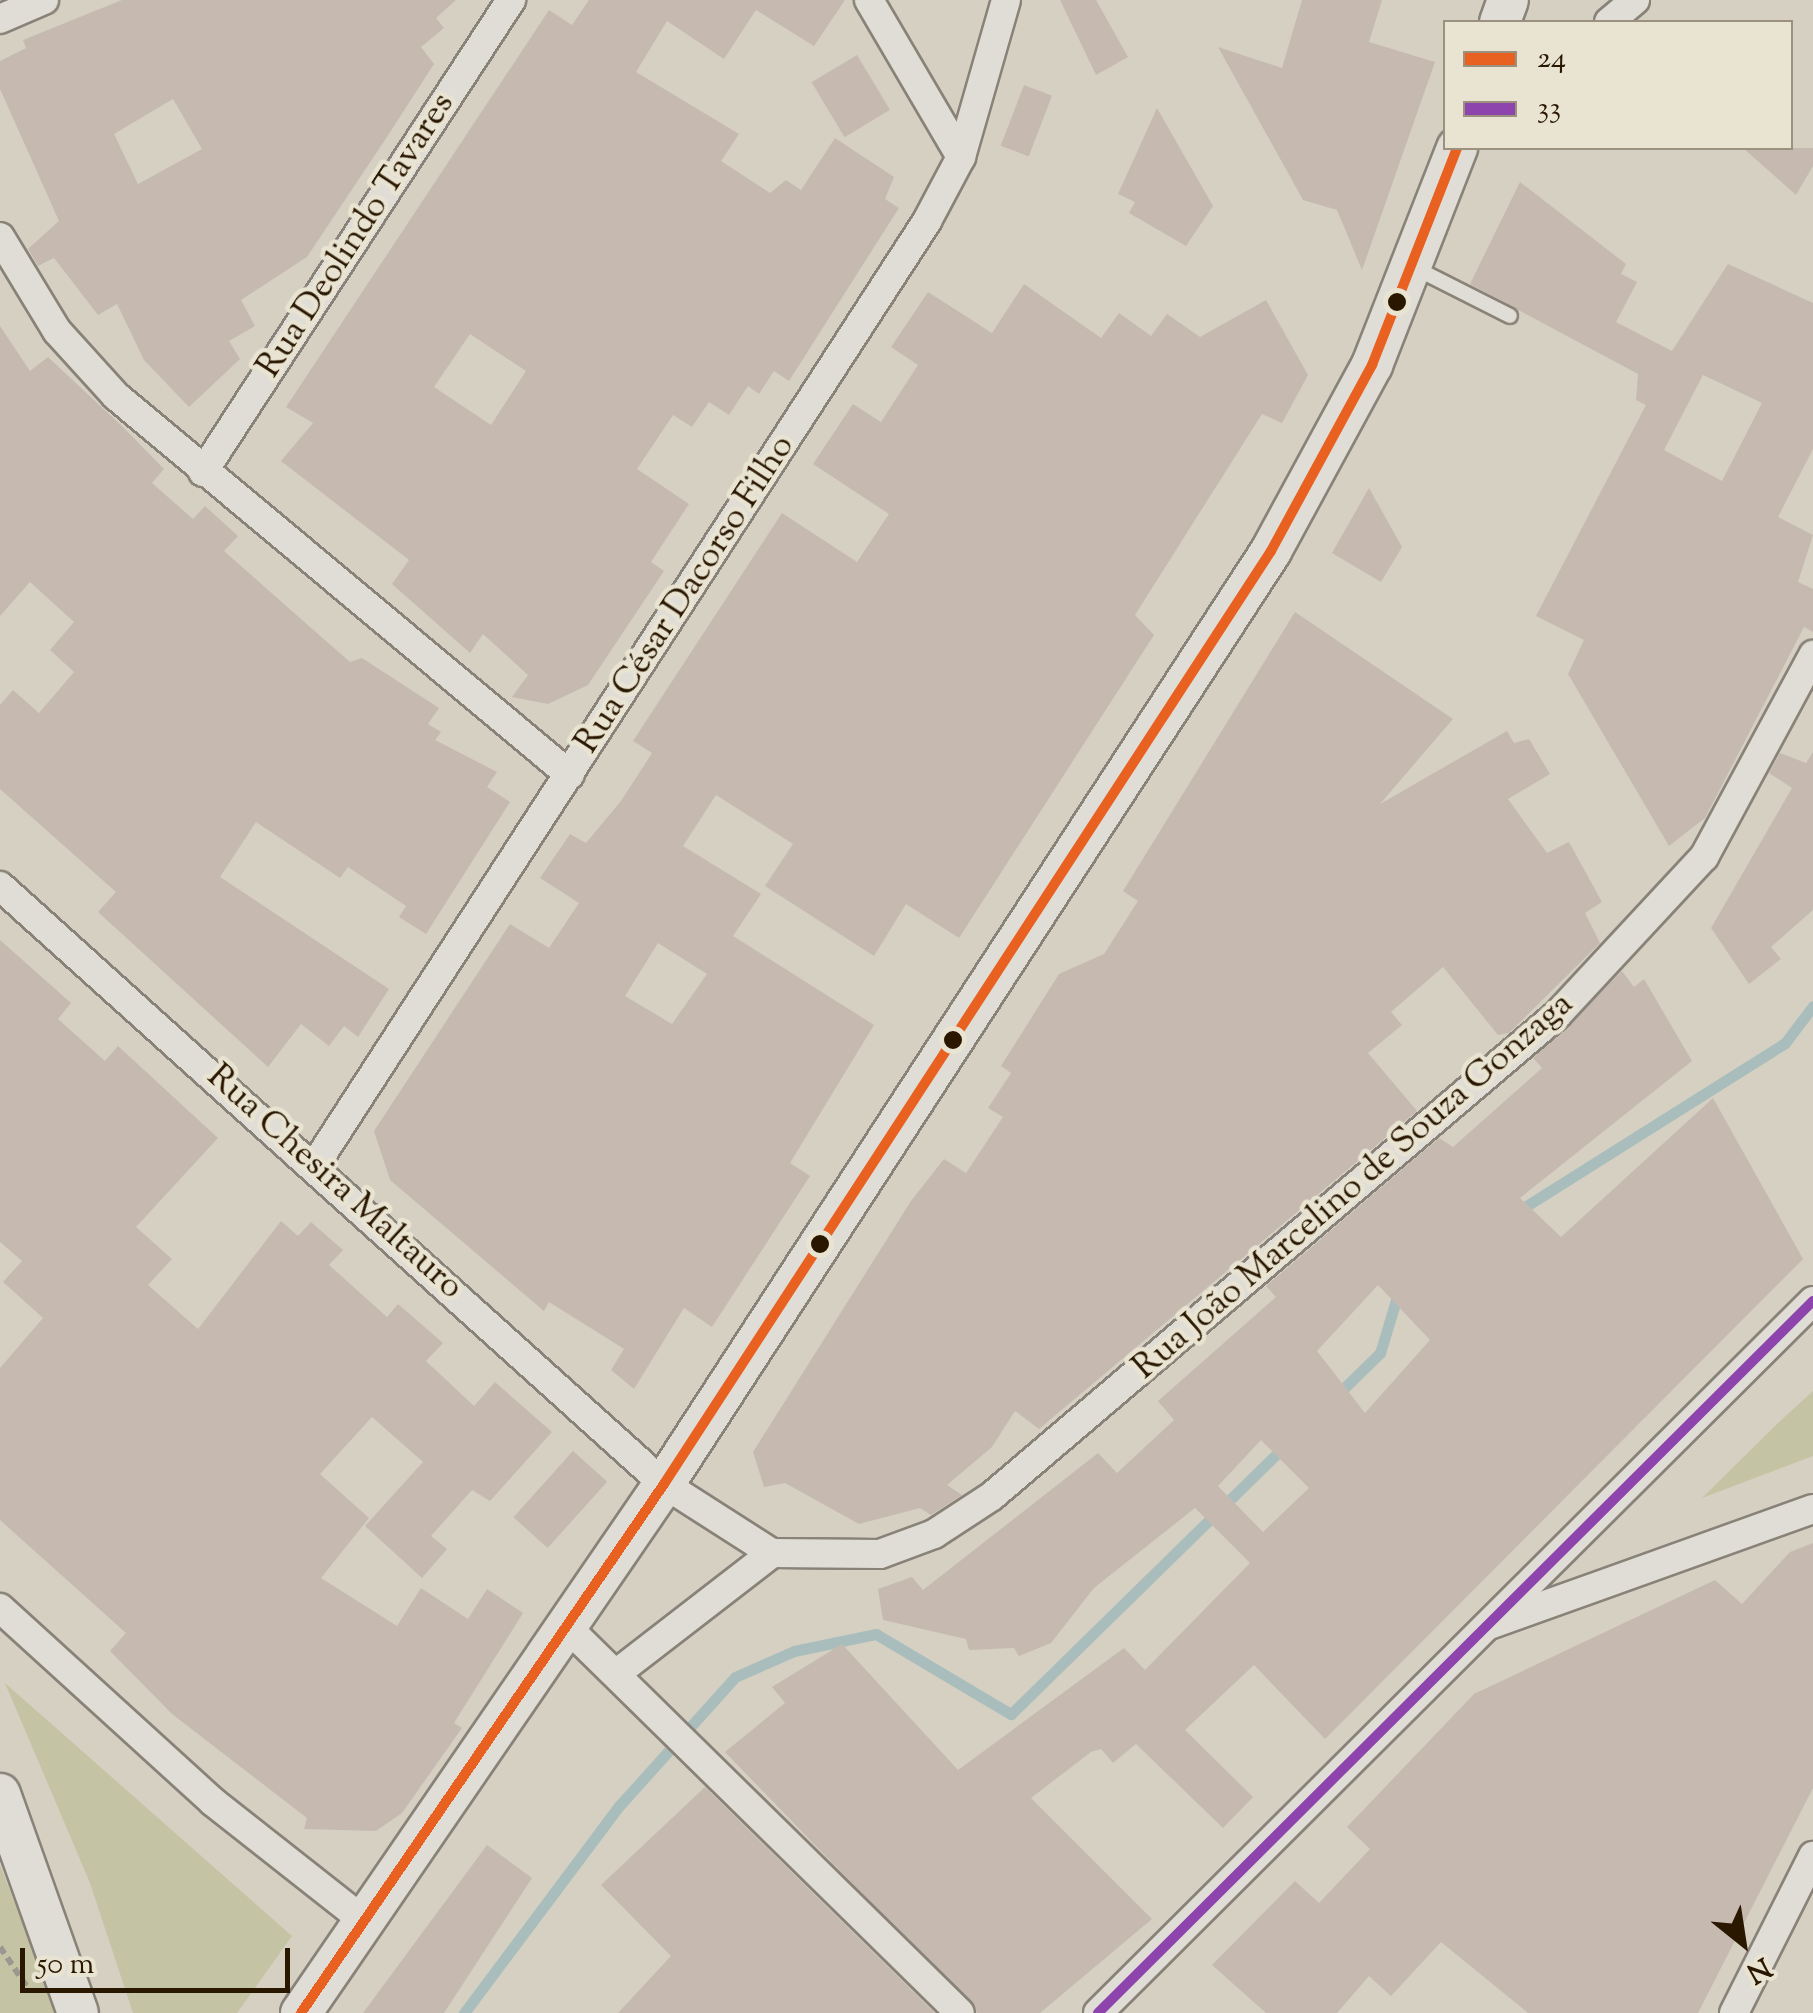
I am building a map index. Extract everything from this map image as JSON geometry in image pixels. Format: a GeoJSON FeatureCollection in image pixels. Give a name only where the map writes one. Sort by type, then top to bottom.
{"type":"FeatureCollection","features":[{"type":"Feature","properties":{"kind":"main road"},"geometry":{"type":"LineString","coordinates":[[301,2013],[368,1924],[664,1484],[1271,551],[1416,269],[1459,151]]}},
{"type":"Feature","properties":{"kind":"main road"},"geometry":{"type":"LineString","coordinates":[[0,1794],[78,2013]]}},
{"type":"Feature","properties":{"kind":"street"},"geometry":{"type":"LineString","coordinates":[[0,19],[44,0]]}},
{"type":"Feature","properties":{"kind":"street","name":"Rua Deolindo Tavares"},"geometry":{"type":"LineString","coordinates":[[203,472],[511,0]]}},
{"type":"Feature","properties":{"kind":"street"},"geometry":{"type":"LineString","coordinates":[[869,0],[961,157]]}},
{"type":"Feature","properties":{"kind":"street","name":"Rua César Dacorso Filho"},"geometry":{"type":"LineString","coordinates":[[315,1165],[570,775],[961,157],[1006,0]]}},
{"type":"Feature","properties":{"kind":"street"},"geometry":{"type":"LineString","coordinates":[[1611,20],[1635,0]]}},
{"type":"Feature","properties":{"kind":"street"},"geometry":{"type":"LineString","coordinates":[[0,236],[57,331],[203,472],[570,775]]}},
{"type":"Feature","properties":{"kind":"street","name":"Rua João Marcelino de Souza Gonzaga"},"geometry":{"type":"LineString","coordinates":[[772,1553],[880,1554],[934,1534],[992,1496],[1558,1015],[1704,857],[1813,656]]}},
{"type":"Feature","properties":{"kind":"street","name":"Rua Chesira Maltauro"},"geometry":{"type":"LineString","coordinates":[[0,886],[315,1165],[664,1484]]}},
{"type":"Feature","properties":{"kind":"street"},"geometry":{"type":"LineString","coordinates":[[1098,2013],[1479,1628],[1813,1301]]}},
{"type":"Feature","properties":{"kind":"street"},"geometry":{"type":"LineString","coordinates":[[626,1682],[772,1553],[664,1484]]}},
{"type":"Feature","properties":{"kind":"street"},"geometry":{"type":"LineString","coordinates":[[1479,1628],[1813,1509]]}},
{"type":"Feature","properties":{"kind":"street"},"geometry":{"type":"LineString","coordinates":[[0,1608],[214,1802],[368,1924]]}},
{"type":"Feature","properties":{"kind":"street"},"geometry":{"type":"LineString","coordinates":[[568,1628],[700,1752],[960,2013]]}},
{"type":"Feature","properties":{"kind":"street"},"geometry":{"type":"LineString","coordinates":[[1734,2013],[1813,1856]]}},
{"type":"Feature","properties":{"kind":"lane"},"geometry":{"type":"LineString","coordinates":[[1416,269],[1510,316]]}},
{"type":"Feature","properties":{"kind":"green space"},"geometry":{"type":"Polygon","coordinates":[[[1813,1391],[1813,1456],[1702,1498],[1778,1423],[1813,1391]]]}},
{"type":"Feature","properties":{"kind":"green space"},"geometry":{"type":"Polygon","coordinates":[[[5,1683],[292,1936],[237,2013],[133,2013],[90,1883],[5,1683]]]}},
{"type":"Feature","properties":{"kind":"green space"},"geometry":{"type":"Polygon","coordinates":[[[0,1865],[57,2013],[0,2013],[0,1865]]]}},
{"type":"Feature","properties":{"kind":"building"},"geometry":{"type":"Polygon","coordinates":[[[122,0],[456,0],[436,18],[444,28],[421,47],[434,64],[383,143],[307,257],[241,300],[255,326],[229,341],[240,359],[189,407],[144,360],[117,304],[98,315],[54,258],[38,266],[28,249],[59,221],[0,89],[0,61],[26,48],[23,40],[122,0]],[[173,99],[114,134],[138,184],[202,149],[173,99]]]}},
{"type":"Feature","properties":{"kind":"building"},"geometry":{"type":"Polygon","coordinates":[[[589,0],[845,0],[814,46],[756,10],[724,59],[667,21],[636,72],[739,134],[721,161],[770,193],[786,180],[801,190],[835,138],[894,177],[885,199],[899,208],[789,381],[774,371],[759,394],[748,386],[729,415],[709,402],[692,427],[673,415],[637,469],[689,504],[651,562],[664,571],[588,685],[548,704],[512,697],[528,675],[483,634],[470,653],[392,584],[409,560],[281,461],[313,423],[286,407],[549,10],[572,25],[589,0]],[[470,334],[434,387],[491,425],[526,371],[470,334]]]}},
{"type":"Feature","properties":{"kind":"building"},"geometry":{"type":"Polygon","coordinates":[[[1060,0],[1096,0],[1128,57],[1096,75],[1060,0]]]}},
{"type":"Feature","properties":{"kind":"building"},"geometry":{"type":"Polygon","coordinates":[[[1302,0],[1382,0],[1369,42],[1435,62],[1362,270],[1337,210],[1303,200],[1218,47],[1282,68],[1302,0]]]}},
{"type":"Feature","properties":{"kind":"building"},"geometry":{"type":"Polygon","coordinates":[[[857,55],[890,110],[845,137],[812,82],[857,55]]]}},
{"type":"Feature","properties":{"kind":"building"},"geometry":{"type":"Polygon","coordinates":[[[1024,85],[1052,96],[1029,156],[1001,146],[1024,85]]]}},
{"type":"Feature","properties":{"kind":"building"},"geometry":{"type":"Polygon","coordinates":[[[1157,108],[1213,206],[1186,246],[1129,213],[1135,202],[1118,194],[1157,108]]]}},
{"type":"Feature","properties":{"kind":"building"},"geometry":{"type":"Polygon","coordinates":[[[1813,148],[1813,166],[1796,195],[1745,150],[1813,148]]]}},
{"type":"Feature","properties":{"kind":"building"},"geometry":{"type":"Polygon","coordinates":[[[1520,182],[1626,264],[1621,274],[1637,282],[1616,322],[1672,351],[1728,264],[1813,303],[1813,449],[1778,517],[1813,535],[1798,582],[1813,589],[1813,632],[1804,627],[1705,818],[1669,846],[1568,674],[1584,640],[1536,616],[1646,405],[1636,400],[1638,374],[1470,284],[1520,182]],[[1703,375],[1664,450],[1722,481],[1762,403],[1703,375]]]}},
{"type":"Feature","properties":{"kind":"building"},"geometry":{"type":"Polygon","coordinates":[[[1024,284],[1101,338],[1119,313],[1151,336],[1167,314],[1200,337],[1266,300],[1308,375],[1282,423],[1262,414],[1135,615],[1154,635],[959,938],[906,904],[874,956],[765,886],[793,844],[716,795],[683,846],[761,894],[733,936],[874,1025],[790,1163],[810,1176],[712,1327],[684,1308],[634,1389],[611,1370],[624,1349],[549,1302],[544,1311],[390,1180],[374,1131],[510,924],[549,948],[579,903],[540,878],[570,834],[586,843],[621,801],[652,753],[633,741],[782,513],[857,562],[889,514],[813,464],[853,404],[881,422],[918,365],[891,347],[928,292],[992,333],[1024,284]],[[658,943],[625,996],[672,1024],[707,974],[658,943]]]}},
{"type":"Feature","properties":{"kind":"building"},"geometry":{"type":"Polygon","coordinates":[[[0,326],[30,371],[48,357],[164,469],[152,483],[193,519],[205,506],[238,536],[224,551],[350,662],[362,658],[439,708],[428,724],[441,732],[435,740],[497,772],[487,787],[510,802],[426,934],[399,917],[406,906],[348,867],[340,878],[256,822],[220,877],[389,989],[358,1037],[344,1026],[329,1046],[301,1024],[268,1067],[98,912],[116,892],[0,789],[0,705],[13,690],[39,713],[74,672],[50,650],[74,622],[30,582],[0,616],[0,326]]]}},
{"type":"Feature","properties":{"kind":"building"},"geometry":{"type":"Polygon","coordinates":[[[1369,488],[1402,547],[1381,582],[1332,553],[1369,488]]]}},
{"type":"Feature","properties":{"kind":"building"},"geometry":{"type":"Polygon","coordinates":[[[1295,612],[1453,719],[1380,804],[1507,731],[1514,743],[1529,739],[1550,774],[1508,799],[1547,853],[1569,842],[1602,902],[1585,913],[1600,943],[1509,1033],[1498,1035],[1443,967],[1391,1012],[1402,1025],[1368,1053],[1417,1111],[1039,1429],[1015,1411],[992,1447],[947,1485],[962,1495],[931,1515],[920,1508],[859,1524],[785,1483],[764,1487],[753,1452],[911,1201],[944,1159],[966,1173],[1003,1117],[988,1108],[1011,1073],[1001,1066],[1059,974],[1104,954],[1138,901],[1123,891],[1295,612]]]}},
{"type":"Feature","properties":{"kind":"building"},"geometry":{"type":"Polygon","coordinates":[[[1813,752],[1813,910],[1771,947],[1781,959],[1749,984],[1711,928],[1792,788],[1769,773],[1780,753],[1806,763],[1813,752]]]}},
{"type":"Feature","properties":{"kind":"building"},"geometry":{"type":"Polygon","coordinates":[[[0,940],[71,1003],[58,1019],[105,1061],[118,1046],[218,1138],[136,1227],[172,1259],[148,1285],[198,1329],[281,1221],[298,1236],[311,1222],[343,1250],[329,1265],[387,1317],[398,1304],[443,1343],[426,1361],[474,1406],[495,1382],[552,1432],[490,1501],[472,1490],[431,1536],[447,1549],[422,1578],[365,1526],[423,1462],[372,1417],[320,1474],[369,1518],[321,1578],[397,1626],[421,1588],[468,1619],[487,1589],[523,1613],[454,1723],[462,1728],[402,1813],[376,1831],[304,1829],[307,1818],[172,1714],[110,1651],[126,1633],[0,1520],[0,1368],[43,1318],[3,1282],[22,1261],[0,1242],[0,940]]]}},
{"type":"Feature","properties":{"kind":"building"},"geometry":{"type":"Polygon","coordinates":[[[1622,971],[1634,987],[1644,979],[1692,1061],[1520,1198],[1561,1237],[1713,1098],[1803,1259],[1325,1739],[1254,1665],[1185,1730],[1253,1797],[1223,1828],[1136,1744],[1113,1763],[1101,1749],[1091,1752],[1031,1798],[1152,1919],[1040,2013],[977,2013],[725,1752],[785,1703],[772,1687],[842,1644],[958,1770],[1124,1648],[1145,1670],[1250,1563],[1195,1508],[1094,1588],[1051,1643],[1019,1656],[1014,1648],[969,1650],[966,1639],[883,1620],[878,1589],[912,1577],[923,1590],[1098,1453],[1117,1473],[1174,1420],[1158,1401],[1276,1297],[1266,1286],[1439,1138],[1453,1147],[1542,1068],[1533,1058],[1622,971]],[[1378,1285],[1317,1351],[1365,1413],[1430,1340],[1378,1285]],[[1261,1440],[1218,1486],[1263,1532],[1309,1488],[1261,1440]]]}},
{"type":"Feature","properties":{"kind":"building"},"geometry":{"type":"Polygon","coordinates":[[[573,1451],[607,1482],[548,1548],[513,1517],[573,1451]]]}},
{"type":"Feature","properties":{"kind":"building"},"geometry":{"type":"Polygon","coordinates":[[[1813,1543],[1813,1788],[1698,2013],[1528,2013],[1441,1942],[1391,1996],[1369,1976],[1337,2013],[1266,2013],[1212,1965],[1295,1881],[1319,1903],[1370,1849],[1347,1827],[1474,1694],[1715,1580],[1742,1604],[1790,1552],[1813,1543]]]}},
{"type":"Feature","properties":{"kind":"building"},"geometry":{"type":"Polygon","coordinates":[[[705,1787],[935,2013],[618,2013],[671,1956],[601,1885],[705,1787]]]}},
{"type":"Feature","properties":{"kind":"building"},"geometry":{"type":"Polygon","coordinates":[[[487,1845],[532,1878],[444,2013],[363,2013],[487,1845]]]}},
{"type":"Feature","properties":{"kind":"waterway"},"geometry":{"type":"LineString","coordinates":[[1515,1213],[1785,1043],[1813,1006]]}},
{"type":"Feature","properties":{"kind":"waterway"},"geometry":{"type":"LineString","coordinates":[[1335,1397],[1380,1353],[1399,1290]]}},
{"type":"Feature","properties":{"kind":"waterway"},"geometry":{"type":"LineString","coordinates":[[464,2013],[619,1806],[735,1677],[794,1651],[876,1634],[1011,1714],[1286,1445]]}},
{"type":"Feature","properties":{"kind":"transit line","name":"24"},"geometry":{"type":"LineString","coordinates":[[301,2013],[664,1484],[1271,551],[1372,365],[1456,150]]}},
{"type":"Feature","properties":{"kind":"transit line","name":"33"},"geometry":{"type":"LineString","coordinates":[[1098,2013],[1813,1301]]}}]}
